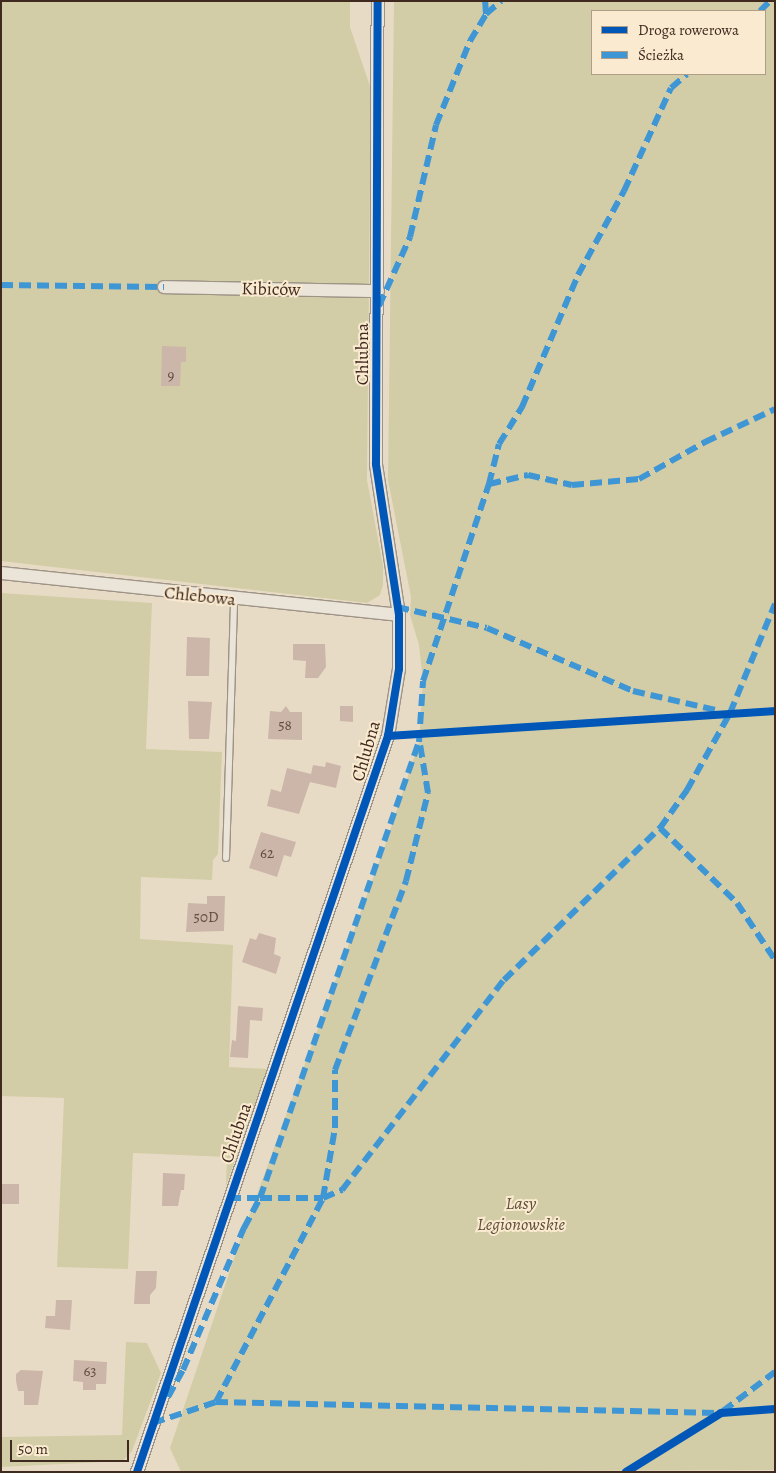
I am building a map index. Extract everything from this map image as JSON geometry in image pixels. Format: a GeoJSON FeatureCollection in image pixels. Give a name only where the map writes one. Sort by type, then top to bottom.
{"type":"FeatureCollection","features":[{"type":"Feature","properties":{"kind":"street","name":"Chlubna"},"geometry":{"type":"LineString","coordinates":[[137,1472],[388,736],[399,669],[399,615],[376,464],[378,1]]}},
{"type":"Feature","properties":{"kind":"street","name":"Kibiców"},"geometry":{"type":"LineString","coordinates":[[164,287],[378,291]]}},
{"type":"Feature","properties":{"kind":"street","name":"Chlebowa"},"geometry":{"type":"LineString","coordinates":[[1,573],[234,600],[399,615]]}},
{"type":"Feature","properties":{"kind":"lane"},"geometry":{"type":"LineString","coordinates":[[226,858],[234,600]]}},
{"type":"Feature","properties":{"kind":"green space"},"geometry":{"type":"Polygon","coordinates":[[[1,1],[350,1],[350,27],[371,89],[367,480],[383,566],[383,585],[380,595],[367,603],[1,561],[1,1]]]}},
{"type":"Feature","properties":{"kind":"green space","name":"Lasy Legionowskie"},"geometry":{"type":"Polygon","coordinates":[[[394,1],[775,1],[775,1470],[181,1472],[170,1448],[241,1238],[387,840],[419,742],[423,681],[419,645],[410,615],[411,597],[388,480],[394,1]]]}},
{"type":"Feature","properties":{"kind":"green space"},"geometry":{"type":"Polygon","coordinates":[[[1,593],[152,603],[146,749],[222,752],[218,854],[213,860],[212,880],[141,877],[140,939],[233,945],[229,1067],[267,1069],[226,1186],[227,1157],[133,1153],[128,1269],[57,1267],[64,1098],[1,1096],[1,593]]]}},
{"type":"Feature","properties":{"kind":"green space"},"geometry":{"type":"Polygon","coordinates":[[[126,1342],[147,1343],[161,1373],[132,1451],[123,1461],[1,1467],[1,1437],[122,1435],[126,1342]]]}},
{"type":"Feature","properties":{"kind":"building"},"geometry":{"type":"Polygon","coordinates":[[[162,346],[186,347],[186,362],[181,362],[180,386],[161,386],[162,346]]]}},
{"type":"Feature","properties":{"kind":"building"},"geometry":{"type":"Polygon","coordinates":[[[187,637],[210,638],[209,676],[186,676],[187,637]]]}},
{"type":"Feature","properties":{"kind":"building"},"geometry":{"type":"Polygon","coordinates":[[[293,644],[325,644],[326,667],[318,678],[305,678],[306,661],[293,660],[293,644]]]}},
{"type":"Feature","properties":{"kind":"building"},"geometry":{"type":"Polygon","coordinates":[[[188,701],[212,702],[209,739],[189,739],[188,701]]]}},
{"type":"Feature","properties":{"kind":"building"},"geometry":{"type":"Polygon","coordinates":[[[286,706],[290,712],[302,712],[302,740],[268,739],[270,711],[281,712],[286,706]]]}},
{"type":"Feature","properties":{"kind":"building"},"geometry":{"type":"Polygon","coordinates":[[[340,706],[353,706],[353,722],[340,721],[340,706]]]}},
{"type":"Feature","properties":{"kind":"building"},"geometry":{"type":"Polygon","coordinates":[[[326,762],[341,766],[336,788],[310,782],[299,814],[267,806],[271,789],[281,792],[287,768],[311,774],[313,765],[325,767],[326,762]]]}},
{"type":"Feature","properties":{"kind":"building"},"geometry":{"type":"Polygon","coordinates":[[[261,832],[296,842],[291,857],[284,855],[277,877],[249,868],[261,832]]]}},
{"type":"Feature","properties":{"kind":"building"},"geometry":{"type":"Polygon","coordinates":[[[207,896],[225,896],[224,931],[186,932],[188,903],[207,904],[207,896]]]}},
{"type":"Feature","properties":{"kind":"building"},"geometry":{"type":"Polygon","coordinates":[[[259,933],[276,938],[274,954],[281,957],[276,974],[242,962],[250,938],[256,940],[259,933]]]}},
{"type":"Feature","properties":{"kind":"building"},"geometry":{"type":"Polygon","coordinates":[[[238,1006],[263,1008],[262,1021],[250,1020],[248,1058],[230,1057],[232,1040],[236,1041],[238,1006]]]}},
{"type":"Feature","properties":{"kind":"building"},"geometry":{"type":"Polygon","coordinates":[[[163,1173],[185,1174],[184,1190],[181,1190],[178,1206],[162,1206],[163,1173]]]}},
{"type":"Feature","properties":{"kind":"building"},"geometry":{"type":"Polygon","coordinates":[[[1,1184],[19,1184],[19,1204],[1,1204],[1,1184]]]}},
{"type":"Feature","properties":{"kind":"building"},"geometry":{"type":"Polygon","coordinates":[[[136,1271],[157,1271],[156,1288],[150,1295],[150,1304],[134,1304],[136,1271]]]}},
{"type":"Feature","properties":{"kind":"building"},"geometry":{"type":"Polygon","coordinates":[[[56,1300],[72,1300],[70,1330],[45,1328],[46,1316],[55,1316],[56,1300]]]}},
{"type":"Feature","properties":{"kind":"building"},"geometry":{"type":"Polygon","coordinates":[[[74,1360],[107,1362],[106,1384],[96,1384],[96,1390],[83,1390],[83,1382],[73,1381],[74,1360]]]}},
{"type":"Feature","properties":{"kind":"building"},"geometry":{"type":"Polygon","coordinates":[[[21,1370],[43,1371],[38,1405],[24,1405],[24,1391],[18,1391],[16,1381],[16,1374],[21,1370]]]}},
{"type":"Feature","properties":{"kind":"marked path"},"geometry":{"type":"LineString","coordinates":[[379,306],[410,237],[436,125],[470,41],[486,14],[485,1]]}},
{"type":"Feature","properties":{"kind":"marked path"},"geometry":{"type":"LineString","coordinates":[[486,14],[501,1]]}},
{"type":"Feature","properties":{"kind":"marked path"},"geometry":{"type":"LineString","coordinates":[[761,10],[770,1]]}},
{"type":"Feature","properties":{"kind":"marked path"},"geometry":{"type":"LineString","coordinates":[[489,484],[499,444],[522,407],[578,275],[624,191],[671,88],[686,75]]}},
{"type":"Feature","properties":{"kind":"marked path"},"geometry":{"type":"LineString","coordinates":[[1,285],[164,287]]}},
{"type":"Feature","properties":{"kind":"marked path"},"geometry":{"type":"LineString","coordinates":[[229,1198],[260,1198],[419,742],[423,681],[489,484],[528,475],[572,485],[639,479],[705,442],[775,409]]}},
{"type":"Feature","properties":{"kind":"marked path"},"geometry":{"type":"LineString","coordinates":[[168,1397],[183,1370],[244,1228],[260,1198],[323,1198],[342,1190],[504,980],[660,828],[687,790],[730,713],[775,604]]}},
{"type":"Feature","properties":{"kind":"marked path"},"geometry":{"type":"LineString","coordinates":[[397,607],[487,628],[633,691],[720,711]]}},
{"type":"Feature","properties":{"kind":"marked path"},"geometry":{"type":"LineString","coordinates":[[153,1423],[216,1402],[323,1198],[335,1128],[335,1070],[406,881],[428,793],[420,744]]}},
{"type":"Feature","properties":{"kind":"marked path"},"geometry":{"type":"LineString","coordinates":[[660,828],[737,903],[775,960]]}},
{"type":"Feature","properties":{"kind":"marked path"},"geometry":{"type":"LineString","coordinates":[[723,1411],[775,1372]]}},
{"type":"Feature","properties":{"kind":"marked path"},"geometry":{"type":"LineString","coordinates":[[216,1402],[717,1413]]}},
{"type":"Feature","properties":{"kind":"cycle path"},"geometry":{"type":"LineString","coordinates":[[137,1472],[388,736],[399,669],[399,615],[376,464],[378,1]]}},
{"type":"Feature","properties":{"kind":"cycle path"},"geometry":{"type":"LineString","coordinates":[[388,736],[775,711]]}},
{"type":"Feature","properties":{"kind":"cycle path"},"geometry":{"type":"LineString","coordinates":[[626,1472],[721,1413],[775,1409]]}}]}
